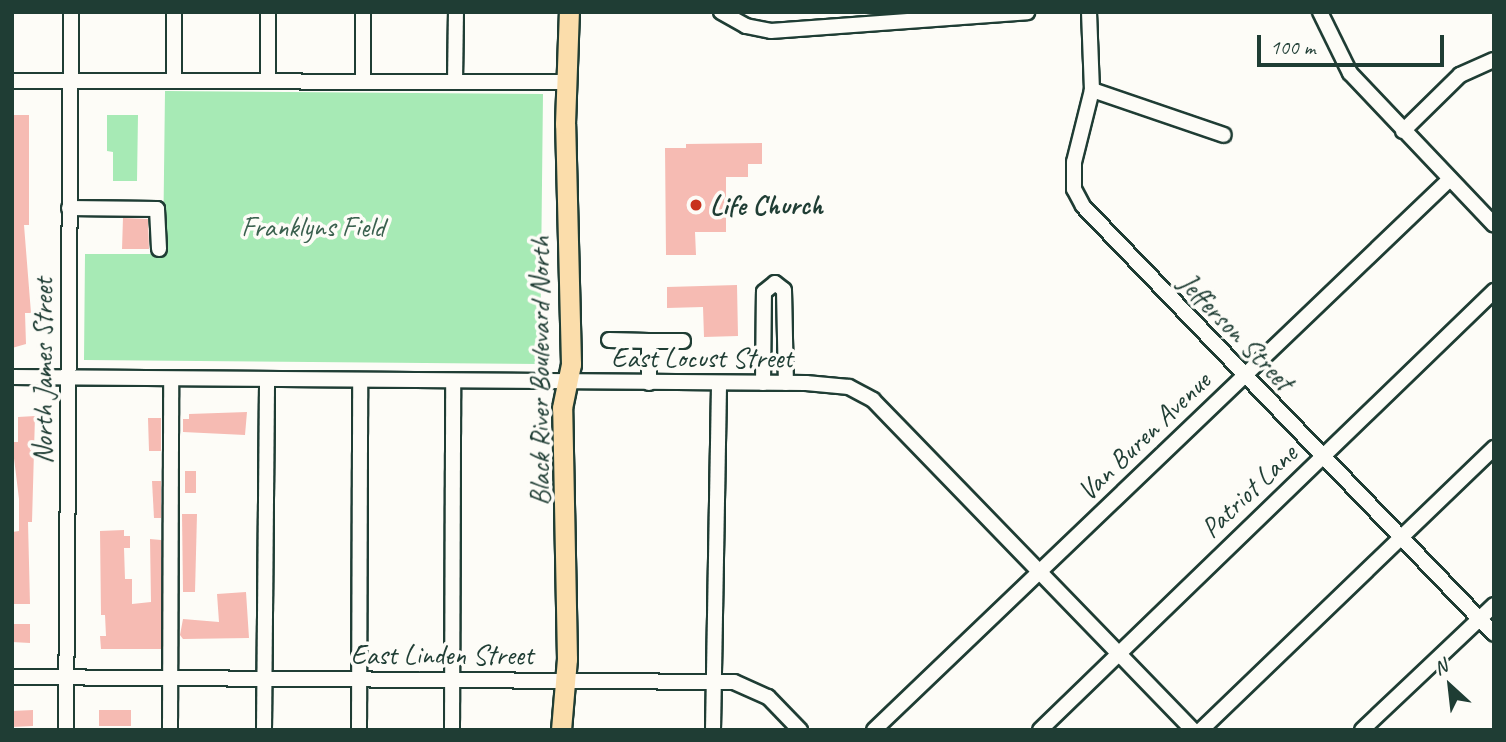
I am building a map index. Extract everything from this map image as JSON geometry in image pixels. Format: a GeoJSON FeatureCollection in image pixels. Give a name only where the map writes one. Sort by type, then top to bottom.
{"type":"FeatureCollection","features":[{"type":"Feature","properties":{"kind":"main road","name":"Black River Boulevard North"},"geometry":{"type":"LineString","coordinates":[[561,730],[565,680],[567,505],[562,408],[568,383],[569,12]]}},
{"type":"Feature","properties":{"kind":"street","name":"North James Street"},"geometry":{"type":"LineString","coordinates":[[66,730],[71,12]]}},
{"type":"Feature","properties":{"kind":"street"},"geometry":{"type":"LineString","coordinates":[[173,81],[174,12]]}},
{"type":"Feature","properties":{"kind":"street"},"geometry":{"type":"LineString","coordinates":[[268,12],[268,81]]}},
{"type":"Feature","properties":{"kind":"street"},"geometry":{"type":"LineString","coordinates":[[363,12],[363,82]]}},
{"type":"Feature","properties":{"kind":"street"},"geometry":{"type":"LineString","coordinates":[[455,82],[456,12]]}},
{"type":"Feature","properties":{"kind":"street"},"geometry":{"type":"LineString","coordinates":[[720,12],[746,26],[771,32],[1027,12]]}},
{"type":"Feature","properties":{"kind":"street","name":"Jefferson Street"},"geometry":{"type":"LineString","coordinates":[[1090,12],[1092,90],[1074,162],[1074,189],[1083,206],[1242,375],[1494,634]]}},
{"type":"Feature","properties":{"kind":"street"},"geometry":{"type":"LineString","coordinates":[[1320,12],[1350,74],[1494,225]]}},
{"type":"Feature","properties":{"kind":"street"},"geometry":{"type":"LineString","coordinates":[[1403,131],[1460,75],[1494,60]]}},
{"type":"Feature","properties":{"kind":"street"},"geometry":{"type":"LineString","coordinates":[[12,81],[567,82]]}},
{"type":"Feature","properties":{"kind":"street"},"geometry":{"type":"LineString","coordinates":[[1092,90],[1224,135]]}},
{"type":"Feature","properties":{"kind":"street","name":"Van Buren Avenue"},"geometry":{"type":"LineString","coordinates":[[874,730],[1242,375],[1450,179]]}},
{"type":"Feature","properties":{"kind":"street"},"geometry":{"type":"LineString","coordinates":[[69,208],[157,209],[159,249]]}},
{"type":"Feature","properties":{"kind":"street"},"geometry":{"type":"LineString","coordinates":[[763,383],[764,292],[775,283],[784,290],[786,383]]}},
{"type":"Feature","properties":{"kind":"street","name":"Patriot Lane"},"geometry":{"type":"LineString","coordinates":[[1040,730],[1494,291]]}},
{"type":"Feature","properties":{"kind":"street"},"geometry":{"type":"LineString","coordinates":[[609,340],[683,341]]}},
{"type":"Feature","properties":{"kind":"street"},"geometry":{"type":"LineString","coordinates":[[649,341],[649,383]]}},
{"type":"Feature","properties":{"kind":"street","name":"East Locust Street"},"geometry":{"type":"LineString","coordinates":[[12,377],[786,383],[849,387],[873,400],[1193,730]]}},
{"type":"Feature","properties":{"kind":"street"},"geometry":{"type":"LineString","coordinates":[[170,730],[171,379]]}},
{"type":"Feature","properties":{"kind":"street"},"geometry":{"type":"LineString","coordinates":[[264,730],[267,380]]}},
{"type":"Feature","properties":{"kind":"street"},"geometry":{"type":"LineString","coordinates":[[359,730],[360,380]]}},
{"type":"Feature","properties":{"kind":"street"},"geometry":{"type":"LineString","coordinates":[[452,730],[453,382]]}},
{"type":"Feature","properties":{"kind":"street"},"geometry":{"type":"LineString","coordinates":[[713,730],[716,681],[719,383]]}},
{"type":"Feature","properties":{"kind":"street"},"geometry":{"type":"LineString","coordinates":[[1201,730],[1494,448]]}},
{"type":"Feature","properties":{"kind":"street"},"geometry":{"type":"LineString","coordinates":[[1362,730],[1494,604]]}},
{"type":"Feature","properties":{"kind":"street","name":"East Linden Street"},"geometry":{"type":"LineString","coordinates":[[12,677],[716,681],[752,687],[800,730]]}},
{"type":"Feature","properties":{"kind":"green space","name":"Franklyns Field"},"geometry":{"type":"Polygon","coordinates":[[[165,91],[543,94],[540,364],[84,360],[85,254],[163,254],[165,91]]]}},
{"type":"Feature","properties":{"kind":"green space"},"geometry":{"type":"Polygon","coordinates":[[[107,115],[138,115],[137,181],[113,181],[113,152],[107,151],[107,115]]]}},
{"type":"Feature","properties":{"kind":"building"},"geometry":{"type":"Polygon","coordinates":[[[12,115],[29,115],[29,225],[24,225],[31,313],[25,313],[26,344],[12,348],[12,115]]]}},
{"type":"Feature","properties":{"kind":"building","name":"Life Church"},"geometry":{"type":"Polygon","coordinates":[[[762,143],[762,164],[748,164],[748,177],[726,177],[726,232],[695,232],[696,255],[666,255],[665,148],[686,148],[686,144],[762,143]]]}},
{"type":"Feature","properties":{"kind":"building"},"geometry":{"type":"Polygon","coordinates":[[[123,218],[148,219],[149,249],[122,249],[123,218]]]}},
{"type":"Feature","properties":{"kind":"building"},"geometry":{"type":"Polygon","coordinates":[[[737,285],[738,336],[704,337],[703,307],[667,308],[667,287],[737,285]]]}},
{"type":"Feature","properties":{"kind":"building"},"geometry":{"type":"Polygon","coordinates":[[[247,412],[245,435],[183,432],[183,419],[189,419],[189,414],[247,412]]]}},
{"type":"Feature","properties":{"kind":"building"},"geometry":{"type":"Polygon","coordinates":[[[35,416],[32,522],[28,522],[30,604],[12,604],[12,532],[19,531],[19,499],[12,442],[18,442],[18,417],[35,416]]]}},
{"type":"Feature","properties":{"kind":"building"},"geometry":{"type":"Polygon","coordinates":[[[148,418],[161,418],[161,451],[149,451],[148,418]]]}},
{"type":"Feature","properties":{"kind":"building"},"geometry":{"type":"Polygon","coordinates":[[[185,471],[196,471],[196,493],[185,493],[185,471]]]}},
{"type":"Feature","properties":{"kind":"building"},"geometry":{"type":"Polygon","coordinates":[[[152,481],[161,481],[161,518],[154,518],[152,481]]]}},
{"type":"Feature","properties":{"kind":"building"},"geometry":{"type":"Polygon","coordinates":[[[182,514],[197,514],[195,592],[183,592],[182,514]]]}},
{"type":"Feature","properties":{"kind":"building"},"geometry":{"type":"Polygon","coordinates":[[[124,530],[124,536],[130,536],[130,548],[124,548],[125,579],[132,579],[132,604],[151,602],[150,539],[161,540],[161,649],[101,649],[100,636],[106,636],[105,615],[101,615],[100,531],[124,530]]]}},
{"type":"Feature","properties":{"kind":"building"},"geometry":{"type":"Polygon","coordinates":[[[246,592],[249,638],[183,639],[180,635],[183,619],[219,622],[217,594],[246,592]]]}},
{"type":"Feature","properties":{"kind":"building"},"geometry":{"type":"Polygon","coordinates":[[[12,624],[30,624],[30,643],[12,642],[12,624]]]}},
{"type":"Feature","properties":{"kind":"building"},"geometry":{"type":"Polygon","coordinates":[[[33,710],[33,726],[12,727],[12,711],[33,710]]]}},
{"type":"Feature","properties":{"kind":"building"},"geometry":{"type":"Polygon","coordinates":[[[99,710],[131,710],[131,726],[99,726],[99,710]]]}},
{"type":"Feature","properties":{"kind":"place","name":"Life Church"},"geometry":{"type":"Point","coordinates":[696,205]}}]}
